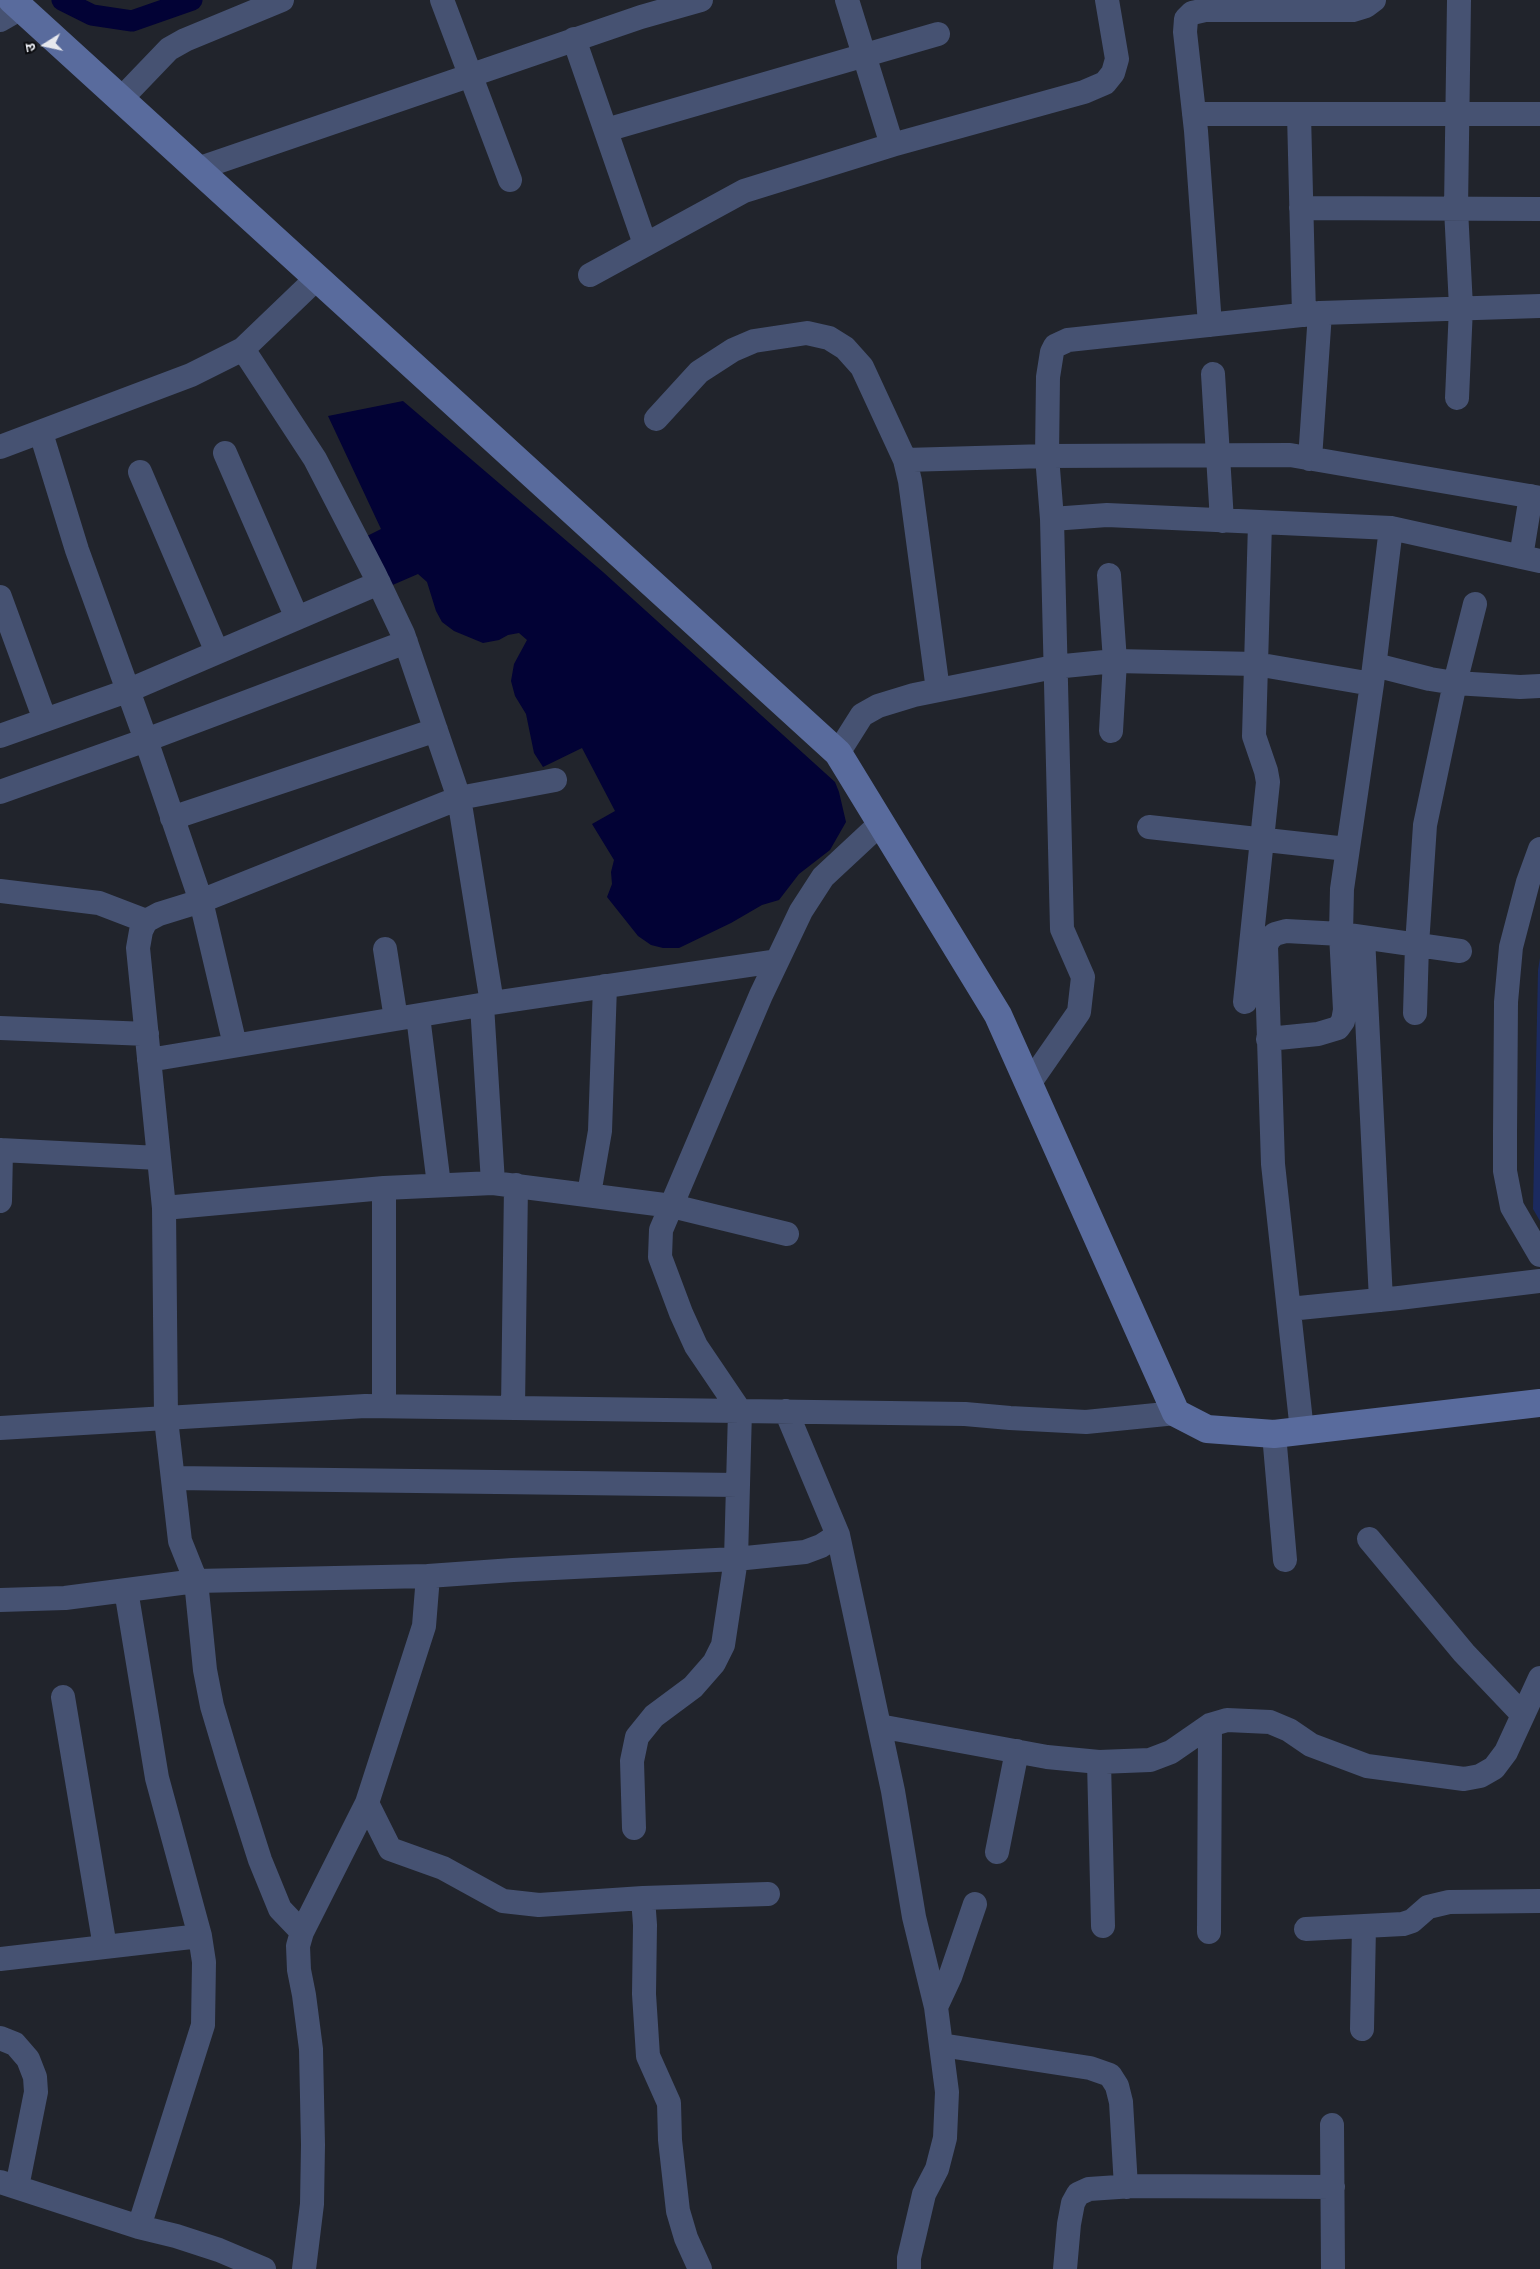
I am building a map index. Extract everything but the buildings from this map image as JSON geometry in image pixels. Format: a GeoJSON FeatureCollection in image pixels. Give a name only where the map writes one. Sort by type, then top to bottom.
{"type":"FeatureCollection","features":[{"type":"Feature","properties":{"kind":"main road"},"geometry":{"type":"LineString","coordinates":[[11,9],[121,99],[838,753],[998,1015],[1176,1413],[1207,1429],[1274,1434],[1540,1403]]}},
{"type":"Feature","properties":{"kind":"street"},"geometry":{"type":"LineString","coordinates":[[121,99],[169,49],[185,40],[282,0]]}},
{"type":"Feature","properties":{"kind":"street"},"geometry":{"type":"LineString","coordinates":[[442,0],[510,180]]}},
{"type":"Feature","properties":{"kind":"street"},"geometry":{"type":"LineString","coordinates":[[197,169],[641,17],[701,0]]}},
{"type":"Feature","properties":{"kind":"street"},"geometry":{"type":"LineString","coordinates":[[847,0],[892,145]]}},
{"type":"Feature","properties":{"kind":"street"},"geometry":{"type":"LineString","coordinates":[[590,275],[744,191],[892,145],[1084,92],[1105,82],[1113,73],[1117,59],[1107,0]]}},
{"type":"Feature","properties":{"kind":"street"},"geometry":{"type":"LineString","coordinates":[[1210,325],[1194,114],[1185,32],[1186,19],[1192,13],[1198,11],[1251,5],[1353,10],[1366,6],[1374,0]]}},
{"type":"Feature","properties":{"kind":"street"},"geometry":{"type":"LineString","coordinates":[[1457,398],[1461,307],[1456,209],[1459,0]]}},
{"type":"Feature","properties":{"kind":"street"},"geometry":{"type":"LineString","coordinates":[[606,130],[938,34]]}},
{"type":"Feature","properties":{"kind":"street"},"geometry":{"type":"LineString","coordinates":[[574,40],[645,244]]}},
{"type":"Feature","properties":{"kind":"street"},"geometry":{"type":"LineString","coordinates":[[1194,114],[1540,114]]}},
{"type":"Feature","properties":{"kind":"street"},"geometry":{"type":"LineString","coordinates":[[1299,114],[1301,208],[1312,314],[1310,459]]}},
{"type":"Feature","properties":{"kind":"street"},"geometry":{"type":"LineString","coordinates":[[1301,208],[1540,209]]}},
{"type":"Feature","properties":{"kind":"street"},"geometry":{"type":"LineString","coordinates":[[0,448],[123,399],[191,375],[243,349],[317,278]]}},
{"type":"Feature","properties":{"kind":"street"},"geometry":{"type":"LineString","coordinates":[[1029,1084],[1079,1012],[1083,978],[1062,929],[1054,667],[1052,519],[1047,456],[1048,377],[1052,352],[1055,346],[1068,340],[1312,314],[1461,307],[1540,306]]}},
{"type":"Feature","properties":{"kind":"street"},"geometry":{"type":"LineString","coordinates":[[656,419],[699,372],[733,350],[754,341],[807,332],[829,338],[845,348],[862,367],[905,460],[910,481],[938,690]]}},
{"type":"Feature","properties":{"kind":"street"},"geometry":{"type":"LineString","coordinates":[[243,349],[315,459],[379,583],[406,642],[459,798],[487,1004],[504,1184],[513,1408]]}},
{"type":"Feature","properties":{"kind":"street"},"geometry":{"type":"LineString","coordinates":[[1213,374],[1222,521]]}},
{"type":"Feature","properties":{"kind":"street"},"geometry":{"type":"LineString","coordinates":[[41,433],[77,550],[146,740],[201,901],[235,1045]]}},
{"type":"Feature","properties":{"kind":"street"},"geometry":{"type":"LineString","coordinates":[[224,453],[296,618]]}},
{"type":"Feature","properties":{"kind":"street"},"geometry":{"type":"LineString","coordinates":[[905,460],[1047,456],[1290,455],[1536,497],[1530,559],[1391,528],[1107,515],[1052,519]]}},
{"type":"Feature","properties":{"kind":"street"},"geometry":{"type":"LineString","coordinates":[[140,472],[217,652]]}},
{"type":"Feature","properties":{"kind":"street"},"geometry":{"type":"LineString","coordinates":[[1245,1002],[1268,782],[1254,736],[1260,523]]}},
{"type":"Feature","properties":{"kind":"street"},"geometry":{"type":"LineString","coordinates":[[1381,1300],[1352,936],[1342,889],[1374,675],[1391,528]]}},
{"type":"Feature","properties":{"kind":"street"},"geometry":{"type":"LineString","coordinates":[[1109,575],[1115,661],[1111,731]]}},
{"type":"Feature","properties":{"kind":"street"},"geometry":{"type":"LineString","coordinates":[[0,736],[127,691],[379,583]]}},
{"type":"Feature","properties":{"kind":"street"},"geometry":{"type":"LineString","coordinates":[[0,597],[45,720]]}},
{"type":"Feature","properties":{"kind":"street"},"geometry":{"type":"LineString","coordinates":[[1416,1013],[1417,945],[1425,825],[1455,683],[1475,604]]}},
{"type":"Feature","properties":{"kind":"street"},"geometry":{"type":"LineString","coordinates":[[0,792],[146,740],[406,642]]}},
{"type":"Feature","properties":{"kind":"street"},"geometry":{"type":"LineString","coordinates":[[838,753],[862,715],[887,704],[938,690],[1054,667],[1115,661],[1256,664],[1430,679],[1455,683],[1520,687],[1540,686]]}},
{"type":"Feature","properties":{"kind":"street"},"geometry":{"type":"LineString","coordinates":[[172,818],[436,730]]}},
{"type":"Feature","properties":{"kind":"street"},"geometry":{"type":"LineString","coordinates":[[302,1932],[280,1909],[260,1860],[229,1763],[212,1706],[207,1679],[196,1582],[180,1541],[166,1419],[164,1208],[138,948],[141,931],[146,921],[159,914],[201,901],[459,798],[554,780]]}},
{"type":"Feature","properties":{"kind":"street"},"geometry":{"type":"LineString","coordinates":[[634,1828],[632,1761],[637,1737],[654,1716],[693,1687],[714,1663],[723,1645],[736,1559],[740,1411],[696,1346],[680,1313],[660,1257],[662,1230],[777,961],[801,911],[823,877],[881,823]]}},
{"type":"Feature","properties":{"kind":"street"},"geometry":{"type":"LineString","coordinates":[[1149,827],[1261,841],[1347,849]]}},
{"type":"Feature","properties":{"kind":"street"},"geometry":{"type":"LineString","coordinates":[[1540,849],[1528,882],[1511,947],[1506,1002],[1505,1171],[1512,1207],[1540,1255]]}},
{"type":"Feature","properties":{"kind":"street"},"geometry":{"type":"LineString","coordinates":[[0,891],[99,903],[146,921]]}},
{"type":"Feature","properties":{"kind":"street"},"geometry":{"type":"LineString","coordinates":[[1302,1431],[1273,1164],[1265,956],[1269,939],[1275,934],[1286,931],[1352,936],[1460,951]]}},
{"type":"Feature","properties":{"kind":"street"},"geometry":{"type":"LineString","coordinates":[[1268,1039],[1318,1034],[1338,1028],[1343,1021],[1345,1010],[1352,936]]}},
{"type":"Feature","properties":{"kind":"street"},"geometry":{"type":"LineString","coordinates":[[385,949],[407,1018],[439,1185]]}},
{"type":"Feature","properties":{"kind":"street"},"geometry":{"type":"LineString","coordinates":[[150,1060],[487,1004],[777,961]]}},
{"type":"Feature","properties":{"kind":"street"},"geometry":{"type":"LineString","coordinates":[[589,1194],[600,1131],[605,986]]}},
{"type":"Feature","properties":{"kind":"street"},"geometry":{"type":"LineString","coordinates":[[0,1028],[147,1034]]}},
{"type":"Feature","properties":{"kind":"street"},"geometry":{"type":"LineString","coordinates":[[0,1201],[1,1150],[159,1158]]}},
{"type":"Feature","properties":{"kind":"street"},"geometry":{"type":"LineString","coordinates":[[164,1208],[384,1188],[504,1184],[672,1206],[787,1234]]}},
{"type":"Feature","properties":{"kind":"street"},"geometry":{"type":"LineString","coordinates":[[384,1188],[384,1406]]}},
{"type":"Feature","properties":{"kind":"street"},"geometry":{"type":"LineString","coordinates":[[1289,1309],[1540,1281]]}},
{"type":"Feature","properties":{"kind":"street"},"geometry":{"type":"LineString","coordinates":[[0,1428],[384,1406],[965,1414],[1086,1422],[1176,1413]]}},
{"type":"Feature","properties":{"kind":"street"},"geometry":{"type":"LineString","coordinates":[[786,1412],[838,1535],[893,1791],[914,1917],[936,2007],[947,2092],[946,2138],[937,2169],[924,2194],[909,2258],[909,2269]]}},
{"type":"Feature","properties":{"kind":"street"},"geometry":{"type":"LineString","coordinates":[[1274,1434],[1285,1560]]}},
{"type":"Feature","properties":{"kind":"street"},"geometry":{"type":"LineString","coordinates":[[174,1478],[738,1485]]}},
{"type":"Feature","properties":{"kind":"street"},"geometry":{"type":"LineString","coordinates":[[0,1600],[65,1598],[196,1582],[428,1576],[736,1559],[805,1552],[838,1535]]}},
{"type":"Feature","properties":{"kind":"street"},"geometry":{"type":"LineString","coordinates":[[1369,1539],[1464,1653],[1523,1715]]}},
{"type":"Feature","properties":{"kind":"street"},"geometry":{"type":"LineString","coordinates":[[304,2269],[312,2204],[313,2145],[310,2048],[299,1970],[298,1946],[302,1932],[367,1803],[424,1626],[428,1576]]}},
{"type":"Feature","properties":{"kind":"street"},"geometry":{"type":"LineString","coordinates":[[126,1590],[157,1778],[200,1936],[204,1962],[203,2025],[140,2227]]}},
{"type":"Feature","properties":{"kind":"street"},"geometry":{"type":"LineString","coordinates":[[879,1726],[1046,1757],[1099,1762],[1150,1760],[1172,1752],[1210,1725],[1227,1720],[1270,1722],[1289,1730],[1311,1745],[1367,1766],[1464,1779],[1480,1776],[1494,1768],[1506,1752],[1540,1678]]}},
{"type":"Feature","properties":{"kind":"street"},"geometry":{"type":"LineString","coordinates":[[63,1697],[105,1947]]}},
{"type":"Feature","properties":{"kind":"street"},"geometry":{"type":"LineString","coordinates":[[1209,1932],[1210,1725]]}},
{"type":"Feature","properties":{"kind":"street"},"geometry":{"type":"LineString","coordinates":[[997,1852],[1017,1751]]}},
{"type":"Feature","properties":{"kind":"street"},"geometry":{"type":"LineString","coordinates":[[1099,1762],[1103,1926]]}},
{"type":"Feature","properties":{"kind":"street"},"geometry":{"type":"LineString","coordinates":[[367,1803],[390,1849],[443,1868],[503,1901],[539,1905],[643,1898],[768,1894]]}},
{"type":"Feature","properties":{"kind":"street"},"geometry":{"type":"LineString","coordinates":[[643,1898],[645,1944],[644,1994],[648,2056],[669,2103],[670,2140],[678,2211],[686,2238],[700,2269]]}},
{"type":"Feature","properties":{"kind":"street"},"geometry":{"type":"LineString","coordinates":[[1306,1928],[1403,1924],[1412,1921],[1428,1906],[1449,1902],[1540,1901]]}},
{"type":"Feature","properties":{"kind":"street"},"geometry":{"type":"LineString","coordinates":[[936,2007],[950,1977],[975,1904]]}},
{"type":"Feature","properties":{"kind":"street"},"geometry":{"type":"LineString","coordinates":[[1362,2028],[1364,1926]]}},
{"type":"Feature","properties":{"kind":"street"},"geometry":{"type":"LineString","coordinates":[[0,1959],[200,1936]]}},
{"type":"Feature","properties":{"kind":"street"},"geometry":{"type":"LineString","coordinates":[[0,2038],[15,2044],[28,2059],[35,2077],[36,2092],[9,2185],[219,2250],[264,2269]]}},
{"type":"Feature","properties":{"kind":"street"},"geometry":{"type":"LineString","coordinates":[[941,2046],[1090,2068],[1110,2075],[1117,2086],[1121,2102],[1126,2187]]}},
{"type":"Feature","properties":{"kind":"street"},"geometry":{"type":"LineString","coordinates":[[1332,2125],[1333,2269]]}},
{"type":"Feature","properties":{"kind":"street"},"geometry":{"type":"LineString","coordinates":[[1065,2269],[1069,2224],[1073,2204],[1078,2194],[1089,2189],[1126,2187],[1333,2187]]}},
{"type":"Feature","properties":{"kind":"shaded area"},"geometry":{"type":"Polygon","coordinates":[[[403,401],[603,572],[835,782],[846,822],[830,850],[799,874],[779,900],[762,905],[731,923],[679,948],[663,948],[651,945],[638,936],[607,897],[612,884],[611,872],[614,860],[592,824],[615,811],[582,748],[543,767],[534,753],[526,714],[515,696],[511,681],[514,664],[527,640],[519,633],[483,643],[454,631],[442,622],[436,611],[427,582],[418,574],[388,587],[363,538],[381,529],[328,416],[403,401]]]}},
{"type":"Feature","properties":{"kind":"shaded area"},"geometry":{"type":"Polygon","coordinates":[[[1540,958],[1540,1221],[1533,1209],[1538,970],[1540,958]]]}},
{"type":"Feature","properties":{"kind":"waterway"},"geometry":{"type":"LineString","coordinates":[[62,0],[92,15],[132,21],[192,0]]}}]}
